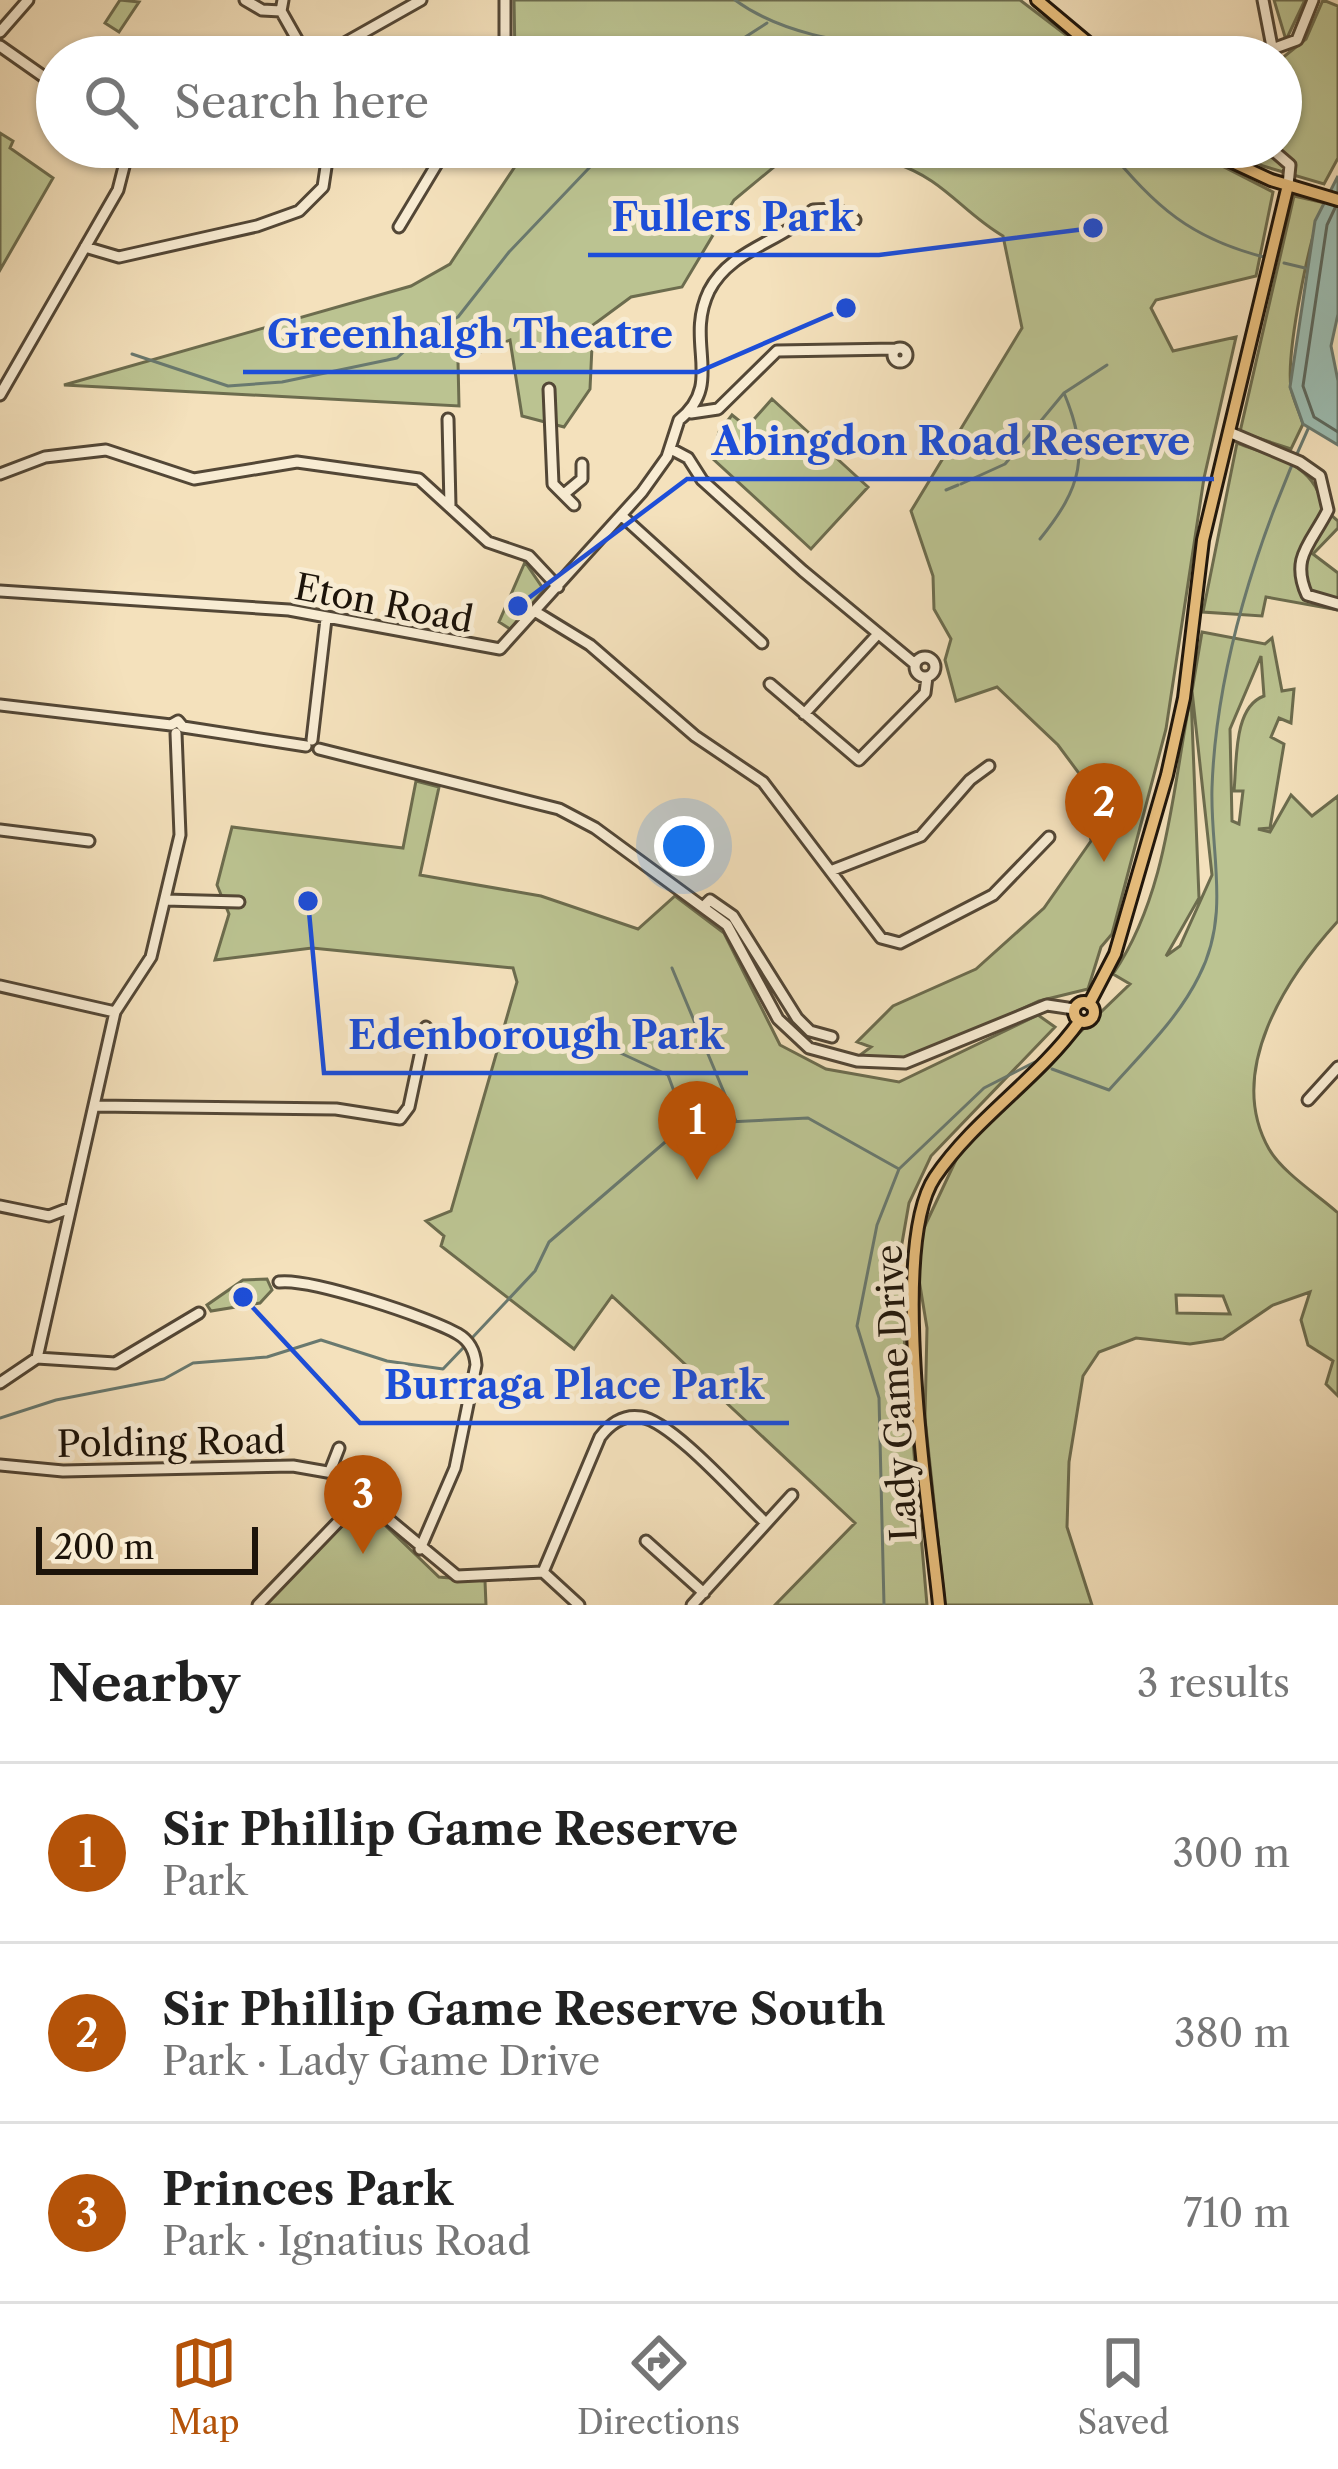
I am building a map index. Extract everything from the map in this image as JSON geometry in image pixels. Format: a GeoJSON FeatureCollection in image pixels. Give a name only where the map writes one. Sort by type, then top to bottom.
{"type":"FeatureCollection","features":[{"type":"Feature","properties":{"kind":"main road"},"geometry":{"type":"LineString","coordinates":[[1036,0],[1080,36]]}},
{"type":"Feature","properties":{"kind":"main road"},"geometry":{"type":"LineString","coordinates":[[1250,168],[1338,200]]}},
{"type":"Feature","properties":{"kind":"main road"},"geometry":{"type":"LineString","coordinates":[[1079,1022],[1074,1009],[1089,1004],[1115,954],[1167,775],[1184,698],[1203,540],[1288,184]]}},
{"type":"Feature","properties":{"kind":"main road","name":"Lady Game Drive"},"geometry":{"type":"LineString","coordinates":[[939,1605],[917,1359],[914,1283],[920,1210],[934,1179],[956,1152],[1079,1022],[1092,1019],[1089,1004]]}},
{"type":"Feature","properties":{"kind":"street"},"geometry":{"type":"LineString","coordinates":[[0,32],[28,0]]}},
{"type":"Feature","properties":{"kind":"street"},"geometry":{"type":"LineString","coordinates":[[245,0],[262,10],[282,5],[297,36]]}},
{"type":"Feature","properties":{"kind":"street"},"geometry":{"type":"LineString","coordinates":[[357,36],[421,0]]}},
{"type":"Feature","properties":{"kind":"street"},"geometry":{"type":"LineString","coordinates":[[505,0],[505,36]]}},
{"type":"Feature","properties":{"kind":"street"},"geometry":{"type":"LineString","coordinates":[[1263,0],[1271,36]]}},
{"type":"Feature","properties":{"kind":"street"},"geometry":{"type":"LineString","coordinates":[[1299,36],[1313,0]]}},
{"type":"Feature","properties":{"kind":"street"},"geometry":{"type":"LineString","coordinates":[[0,46],[36,71]]}},
{"type":"Feature","properties":{"kind":"street"},"geometry":{"type":"LineString","coordinates":[[0,395],[118,190],[123,168]]}},
{"type":"Feature","properties":{"kind":"street"},"geometry":{"type":"LineString","coordinates":[[85,247],[118,257],[286,217],[323,188],[326,168]]}},
{"type":"Feature","properties":{"kind":"street"},"geometry":{"type":"LineString","coordinates":[[399,227],[434,168]]}},
{"type":"Feature","properties":{"kind":"street"},"geometry":{"type":"LineString","coordinates":[[1288,184],[1290,168]]}},
{"type":"Feature","properties":{"kind":"street","name":"Eton Road"},"geometry":{"type":"LineString","coordinates":[[0,591],[290,610],[490,651],[510,641],[536,612],[622,516],[671,449],[679,420],[691,413],[706,378],[698,346],[701,316],[722,273],[741,255],[797,227],[813,210],[837,209],[855,220]]}},
{"type":"Feature","properties":{"kind":"street"},"geometry":{"type":"LineString","coordinates":[[691,413],[718,409],[777,351],[896,349]]}},
{"type":"Feature","properties":{"kind":"street"},"geometry":{"type":"LineString","coordinates":[[549,389],[553,484],[574,505]]}},
{"type":"Feature","properties":{"kind":"street"},"geometry":{"type":"LineString","coordinates":[[448,419],[450,506]]}},
{"type":"Feature","properties":{"kind":"street"},"geometry":{"type":"LineString","coordinates":[[1229,433],[1300,462],[1320,476],[1328,510],[1298,560],[1297,573],[1306,595],[1338,604]]}},
{"type":"Feature","properties":{"kind":"street"},"geometry":{"type":"LineString","coordinates":[[671,449],[688,458],[704,482],[915,664],[916,672],[927,676],[925,693],[863,760],[847,754],[770,684]]}},
{"type":"Feature","properties":{"kind":"street"},"geometry":{"type":"LineString","coordinates":[[0,474],[45,457],[90,450],[121,452],[194,479],[297,462],[419,479],[495,547],[529,556],[558,587]]}},
{"type":"Feature","properties":{"kind":"street"},"geometry":{"type":"LineString","coordinates":[[563,494],[582,479],[582,464]]}},
{"type":"Feature","properties":{"kind":"street"},"geometry":{"type":"LineString","coordinates":[[622,516],[762,644]]}},
{"type":"Feature","properties":{"kind":"street"},"geometry":{"type":"LineString","coordinates":[[536,612],[590,645],[695,736],[763,782],[881,938],[900,943],[993,895],[1049,837]]}},
{"type":"Feature","properties":{"kind":"street"},"geometry":{"type":"LineString","coordinates":[[312,745],[326,619]]}},
{"type":"Feature","properties":{"kind":"street"},"geometry":{"type":"LineString","coordinates":[[804,714],[877,635]]}},
{"type":"Feature","properties":{"kind":"street"},"geometry":{"type":"LineString","coordinates":[[0,705],[312,745],[559,809],[655,867],[705,905],[739,942],[786,1030],[809,1048],[839,1057],[905,1063],[1047,1005],[1074,1009]]}},
{"type":"Feature","properties":{"kind":"street"},"geometry":{"type":"LineString","coordinates":[[37,1358],[115,1012],[151,957],[180,835],[177,728]]}},
{"type":"Feature","properties":{"kind":"street"},"geometry":{"type":"LineString","coordinates":[[833,870],[921,836],[989,766]]}},
{"type":"Feature","properties":{"kind":"street"},"geometry":{"type":"LineString","coordinates":[[0,830],[89,841]]}},
{"type":"Feature","properties":{"kind":"street"},"geometry":{"type":"LineString","coordinates":[[165,900],[239,902]]}},
{"type":"Feature","properties":{"kind":"street"},"geometry":{"type":"LineString","coordinates":[[705,905],[718,904],[733,916],[797,1018],[810,1031],[832,1036]]}},
{"type":"Feature","properties":{"kind":"street"},"geometry":{"type":"LineString","coordinates":[[0,986],[115,1012]]}},
{"type":"Feature","properties":{"kind":"street"},"geometry":{"type":"LineString","coordinates":[[95,1106],[336,1109],[400,1119],[410,1103],[426,1027]]}},
{"type":"Feature","properties":{"kind":"street"},"geometry":{"type":"LineString","coordinates":[[1308,1100],[1338,1066]]}},
{"type":"Feature","properties":{"kind":"street"},"geometry":{"type":"LineString","coordinates":[[0,1206],[49,1216],[70,1208]]}},
{"type":"Feature","properties":{"kind":"street"},"geometry":{"type":"LineString","coordinates":[[279,1282],[307,1282],[448,1330],[473,1350],[476,1365],[458,1460],[420,1549]]}},
{"type":"Feature","properties":{"kind":"street"},"geometry":{"type":"LineString","coordinates":[[0,1383],[37,1358],[115,1364],[200,1313]]}},
{"type":"Feature","properties":{"kind":"street"},"geometry":{"type":"LineString","coordinates":[[579,1605],[542,1572],[600,1437],[630,1417],[665,1430],[766,1523]]}},
{"type":"Feature","properties":{"kind":"street"},"geometry":{"type":"LineString","coordinates":[[330,1471],[339,1448]]}},
{"type":"Feature","properties":{"kind":"street","name":"Polding Road"},"geometry":{"type":"LineString","coordinates":[[0,1466],[46,1471],[293,1466],[330,1471],[457,1576],[542,1572]]}},
{"type":"Feature","properties":{"kind":"street"},"geometry":{"type":"LineString","coordinates":[[692,1605],[792,1495]]}},
{"type":"Feature","properties":{"kind":"street"},"geometry":{"type":"LineString","coordinates":[[258,1605],[362,1497]]}},
{"type":"Feature","properties":{"kind":"street"},"geometry":{"type":"LineString","coordinates":[[646,1541],[704,1593]]}},
{"type":"Feature","properties":{"kind":"green space"},"geometry":{"type":"Polygon","coordinates":[[[120,0],[139,2],[119,32],[105,23],[120,0]]]}},
{"type":"Feature","properties":{"kind":"green space"},"geometry":{"type":"Polygon","coordinates":[[[514,0],[1020,0],[1067,36],[515,36],[514,0]]]}},
{"type":"Feature","properties":{"kind":"green space"},"geometry":{"type":"Polygon","coordinates":[[[1274,0],[1305,0],[1288,36],[1274,0]]]}},
{"type":"Feature","properties":{"kind":"green space"},"geometry":{"type":"Polygon","coordinates":[[[1323,0],[1338,6],[1338,158],[1324,184],[1270,168],[1302,168],[1302,42],[1323,0]]]}},
{"type":"Feature","properties":{"kind":"green space"},"geometry":{"type":"Polygon","coordinates":[[[0,133],[13,141],[10,148],[53,178],[0,270],[0,133]]]}},
{"type":"Feature","properties":{"kind":"green space"},"geometry":{"type":"Polygon","coordinates":[[[514,168],[773,168],[734,200],[682,287],[631,297],[593,325],[590,389],[564,427],[522,416],[510,340],[458,361],[459,406],[64,385],[411,286],[450,264],[514,168]]]}},
{"type":"Feature","properties":{"kind":"green space"},"geometry":{"type":"Polygon","coordinates":[[[906,168],[1226,168],[1273,192],[1256,276],[1156,300],[1151,308],[1173,351],[1236,337],[1204,478],[1166,729],[1112,934],[1101,947],[1088,989],[1039,1001],[913,1059],[856,1058],[871,1047],[857,1042],[893,1006],[976,969],[1044,908],[1091,841],[1081,776],[1058,745],[997,687],[956,701],[945,660],[951,639],[934,609],[933,576],[911,511],[1022,328],[1003,236],[906,168]]]}},
{"type":"Feature","properties":{"kind":"green space"},"geometry":{"type":"Polygon","coordinates":[[[1294,196],[1325,203],[1312,240],[1295,323],[1291,388],[1303,424],[1291,449],[1240,432],[1294,196]]]}},
{"type":"Feature","properties":{"kind":"green space"},"geometry":{"type":"Polygon","coordinates":[[[772,399],[868,487],[811,549],[712,458],[719,432],[732,415],[747,427],[772,399]]]}},
{"type":"Feature","properties":{"kind":"green space"},"geometry":{"type":"Polygon","coordinates":[[[1237,443],[1303,472],[1319,493],[1323,508],[1338,521],[1338,528],[1313,554],[1338,573],[1338,610],[1266,597],[1262,616],[1203,612],[1237,443]]]}},
{"type":"Feature","properties":{"kind":"green space"},"geometry":{"type":"Polygon","coordinates":[[[525,562],[544,590],[510,629],[499,622],[525,562]]]}},
{"type":"Feature","properties":{"kind":"green space"},"geometry":{"type":"Polygon","coordinates":[[[1202,632],[1265,644],[1272,638],[1282,691],[1294,689],[1291,723],[1279,718],[1271,737],[1284,744],[1270,828],[1258,829],[1270,832],[1291,795],[1312,816],[1338,796],[1338,921],[1282,998],[1258,1058],[1254,1088],[1257,1119],[1275,1158],[1338,1213],[1338,1396],[1326,1384],[1333,1361],[1308,1345],[1301,1320],[1310,1292],[1273,1305],[1223,1339],[1190,1344],[1136,1338],[1099,1352],[1083,1376],[1069,1462],[1067,1527],[1092,1605],[945,1605],[925,1418],[927,1328],[914,1249],[963,1145],[1130,984],[1113,974],[1146,910],[1157,875],[1191,695],[1199,898],[1166,956],[1180,946],[1212,875],[1192,691],[1202,632]],[[1261,656],[1230,729],[1232,821],[1239,824],[1243,791],[1234,791],[1238,737],[1247,711],[1264,696],[1261,656]],[[1176,1295],[1177,1313],[1230,1314],[1223,1296],[1176,1295]]]}},
{"type":"Feature","properties":{"kind":"green space"},"geometry":{"type":"Polygon","coordinates":[[[416,781],[439,787],[420,875],[541,896],[638,929],[675,896],[724,933],[780,1045],[826,1069],[899,1082],[1038,1015],[1055,1027],[931,1156],[909,1203],[898,1266],[927,1605],[775,1605],[855,1523],[612,1296],[574,1349],[441,1246],[444,1236],[426,1221],[451,1211],[517,982],[513,968],[312,948],[215,960],[229,914],[217,885],[232,827],[403,848],[416,781]]]}},
{"type":"Feature","properties":{"kind":"green space"},"geometry":{"type":"Polygon","coordinates":[[[267,1279],[272,1290],[260,1303],[211,1311],[207,1305],[243,1280],[267,1279]]]}},
{"type":"Feature","properties":{"kind":"green space"},"geometry":{"type":"Polygon","coordinates":[[[361,1502],[439,1577],[485,1581],[486,1605],[264,1605],[361,1502]]]}},
{"type":"Feature","properties":{"kind":"water"},"geometry":{"type":"Polygon","coordinates":[[[1338,176],[1338,314],[1331,346],[1338,381],[1338,445],[1303,424],[1290,387],[1315,221],[1338,176]]]}},
{"type":"Feature","properties":{"kind":"waterway"},"geometry":{"type":"LineString","coordinates":[[735,0],[784,26],[820,36]]}},
{"type":"Feature","properties":{"kind":"waterway"},"geometry":{"type":"LineString","coordinates":[[747,36],[767,23]]}},
{"type":"Feature","properties":{"kind":"waterway"},"geometry":{"type":"LineString","coordinates":[[132,354],[228,386],[282,382],[397,358],[424,333],[458,317],[509,252],[589,168]]}},
{"type":"Feature","properties":{"kind":"waterway"},"geometry":{"type":"LineString","coordinates":[[1124,168],[1176,218],[1217,241],[1268,258]]}},
{"type":"Feature","properties":{"kind":"waterway"},"geometry":{"type":"LineString","coordinates":[[1284,263],[1305,268]]}},
{"type":"Feature","properties":{"kind":"waterway"},"geometry":{"type":"LineString","coordinates":[[961,484],[1005,464],[1064,393],[1107,365]]}},
{"type":"Feature","properties":{"kind":"waterway"},"geometry":{"type":"LineString","coordinates":[[1040,539],[1065,503],[1078,470],[1077,435],[1064,393]]}},
{"type":"Feature","properties":{"kind":"waterway"},"geometry":{"type":"LineString","coordinates":[[1052,1069],[1109,1090],[1180,1007],[1209,953],[1217,906],[1212,788],[1222,696],[1257,558],[1308,429]]}},
{"type":"Feature","properties":{"kind":"waterway"},"geometry":{"type":"LineString","coordinates":[[946,490],[958,485]]}},
{"type":"Feature","properties":{"kind":"waterway"},"geometry":{"type":"LineString","coordinates":[[672,968],[736,1121]]}},
{"type":"Feature","properties":{"kind":"waterway"},"geometry":{"type":"LineString","coordinates":[[575,1032],[668,1075],[686,1124],[808,1118],[899,1169]]}},
{"type":"Feature","properties":{"kind":"waterway"},"geometry":{"type":"LineString","coordinates":[[884,1605],[879,1398],[857,1326],[877,1225],[899,1169],[984,1088],[1035,1062]]}},
{"type":"Feature","properties":{"kind":"waterway"},"geometry":{"type":"LineString","coordinates":[[472,1338],[535,1271],[549,1242],[685,1125]]}},
{"type":"Feature","properties":{"kind":"waterway"},"geometry":{"type":"LineString","coordinates":[[0,1418],[56,1400],[164,1379],[193,1363],[267,1357],[321,1340],[387,1361],[443,1369],[464,1347]]}},
{"type":"Feature","properties":{"kind":"place","name":"Fullers Park"},"geometry":{"type":"Point","coordinates":[1093,228]}},
{"type":"Feature","properties":{"kind":"place","name":"Greenhalgh Theatre"},"geometry":{"type":"Point","coordinates":[846,308]}},
{"type":"Feature","properties":{"kind":"place","name":"Abingdon Road Reserve"},"geometry":{"type":"Point","coordinates":[518,606]}},
{"type":"Feature","properties":{"kind":"place","name":"Sir Phillip Game Reserve South"},"geometry":{"type":"Point","coordinates":[1104,862]}},
{"type":"Feature","properties":{"kind":"place","name":"Edenborough Park"},"geometry":{"type":"Point","coordinates":[308,901]}},
{"type":"Feature","properties":{"kind":"place","name":"Sir Phillip Game Reserve"},"geometry":{"type":"Point","coordinates":[697,1180]}},
{"type":"Feature","properties":{"kind":"place","name":"Burraga Place Park"},"geometry":{"type":"Point","coordinates":[243,1297]}},
{"type":"Feature","properties":{"kind":"place","name":"Princes Park"},"geometry":{"type":"Point","coordinates":[363,1554]}}]}
